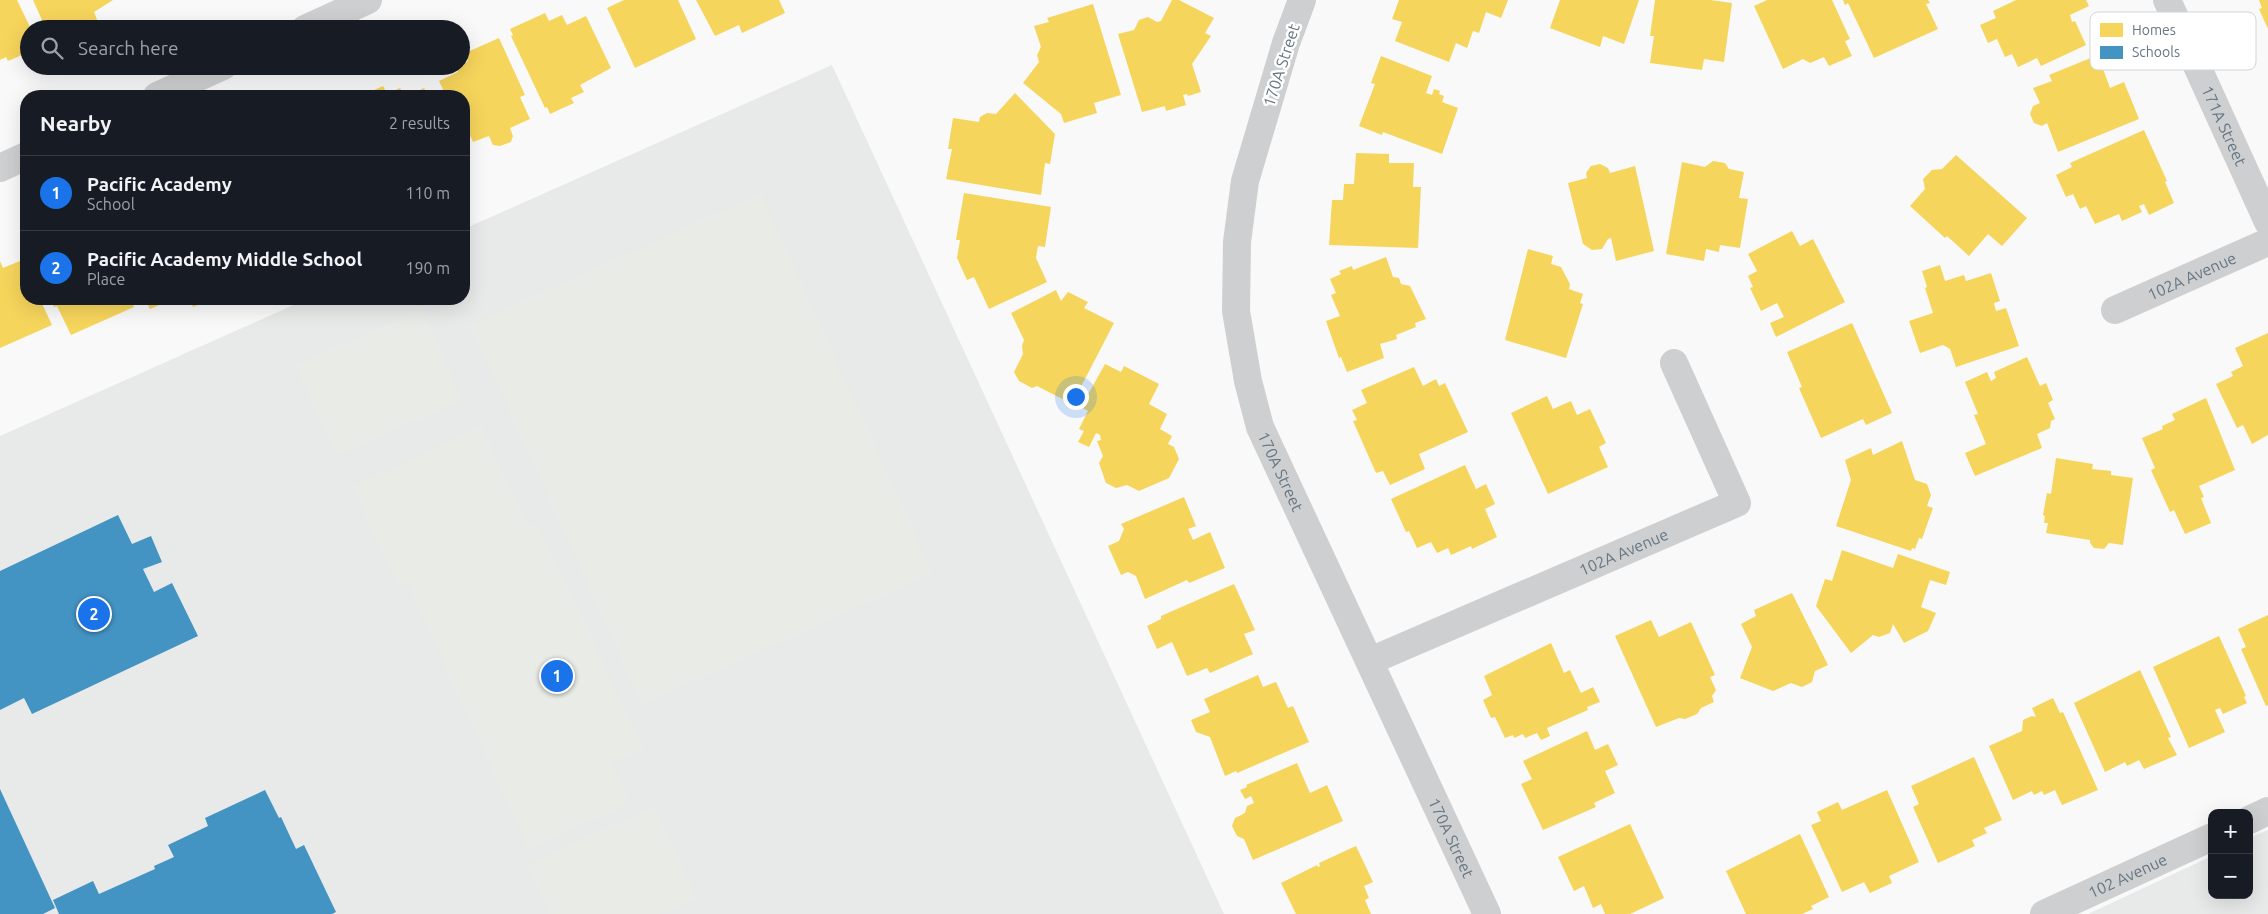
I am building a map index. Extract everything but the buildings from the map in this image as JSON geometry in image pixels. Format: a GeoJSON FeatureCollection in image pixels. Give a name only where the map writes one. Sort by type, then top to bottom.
{"type":"FeatureCollection","features":[{"type":"Feature","properties":{"kind":"street"},"geometry":{"type":"LineString","coordinates":[[325,20],[368,0]]}},
{"type":"Feature","properties":{"kind":"street","name":"170A Street"},"geometry":{"type":"LineString","coordinates":[[1302,0],[1286,43],[1245,181],[1237,242],[1236,311],[1248,381],[1260,427],[1487,914]]}},
{"type":"Feature","properties":{"kind":"street","name":"171A Street"},"geometry":{"type":"LineString","coordinates":[[2167,0],[2172,12]]}},
{"type":"Feature","properties":{"kind":"street","name":"171A Street"},"geometry":{"type":"LineString","coordinates":[[2199,70],[2268,222]]}},
{"type":"Feature","properties":{"kind":"street"},"geometry":{"type":"LineString","coordinates":[[170,90],[203,75]]}},
{"type":"Feature","properties":{"kind":"street"},"geometry":{"type":"LineString","coordinates":[[0,168],[20,159]]}},
{"type":"Feature","properties":{"kind":"street","name":"102A Avenue"},"geometry":{"type":"LineString","coordinates":[[2115,310],[2268,242]]}},
{"type":"Feature","properties":{"kind":"street","name":"102A Avenue"},"geometry":{"type":"LineString","coordinates":[[1370,661],[1737,503],[1674,363]]}},
{"type":"Feature","properties":{"kind":"street"},"geometry":{"type":"LineString","coordinates":[[2253,818],[2268,812]]}},
{"type":"Feature","properties":{"kind":"street","name":"102 Avenue"},"geometry":{"type":"LineString","coordinates":[[2044,914],[2208,839]]}},
{"type":"Feature","properties":{"kind":"shaded area"},"geometry":{"type":"Polygon","coordinates":[[[832,65],[1224,914],[0,914],[0,436],[294,305],[470,305],[470,226],[832,65]]]}},
{"type":"Feature","properties":{"kind":"shaded area"},"geometry":{"type":"Polygon","coordinates":[[[761,193],[933,573],[642,705],[470,325],[761,193]]]}},
{"type":"Feature","properties":{"kind":"shaded area"},"geometry":{"type":"Polygon","coordinates":[[[422,309],[463,400],[336,456],[295,365],[422,309]]]}},
{"type":"Feature","properties":{"kind":"shaded area"},"geometry":{"type":"Polygon","coordinates":[[[481,425],[529,526],[495,542],[538,523],[644,749],[612,764],[630,803],[528,849],[407,583],[398,586],[352,487],[481,425]]]}},
{"type":"Feature","properties":{"kind":"shaded area"},"geometry":{"type":"Polygon","coordinates":[[[655,806],[697,898],[661,914],[549,914],[527,864],[655,806]]]}},
{"type":"Feature","properties":{"kind":"shaded area"},"geometry":{"type":"Polygon","coordinates":[[[2268,830],[2268,914],[2088,914],[2208,858],[2208,899],[2253,899],[2253,836],[2268,830]]]}},
{"type":"Feature","properties":{"kind":"place","name":"Pacific Academy Middle School"},"geometry":{"type":"Point","coordinates":[94,614]}},
{"type":"Feature","properties":{"kind":"place","name":"Pacific Academy"},"geometry":{"type":"Point","coordinates":[557,676]}}]}
